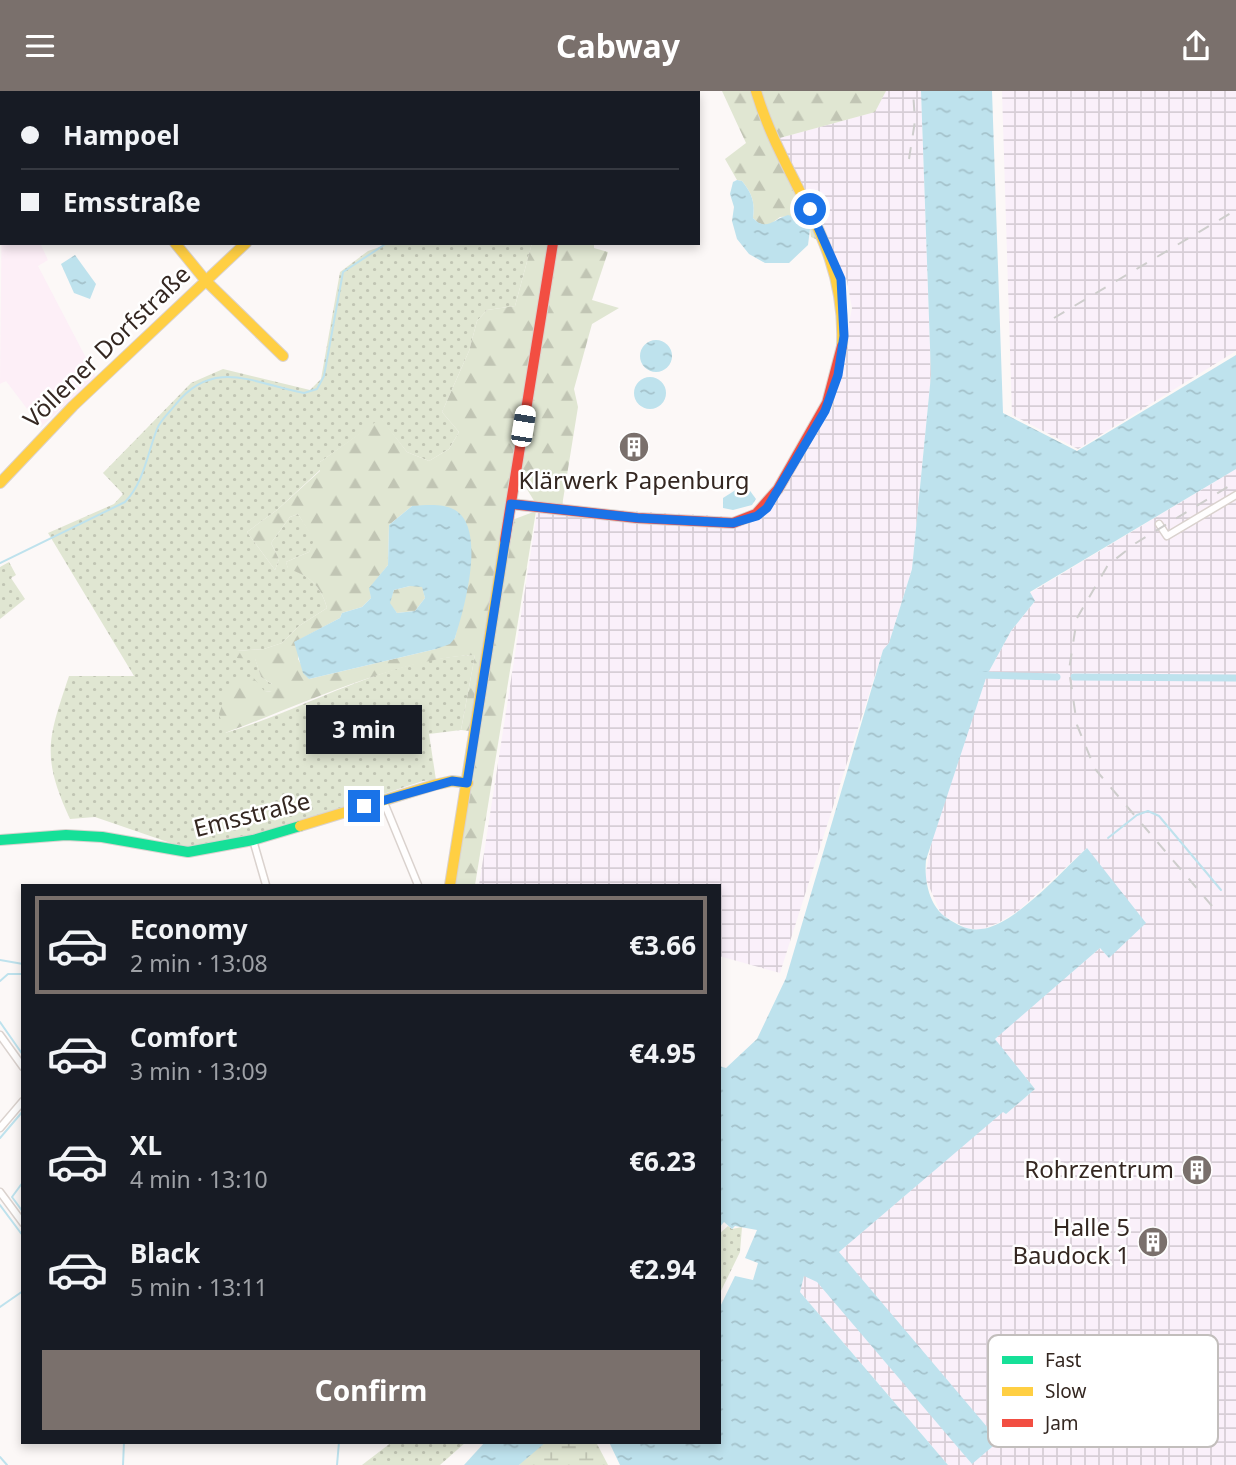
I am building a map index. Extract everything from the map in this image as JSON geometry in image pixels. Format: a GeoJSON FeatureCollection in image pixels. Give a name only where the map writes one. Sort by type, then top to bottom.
{"type":"FeatureCollection","features":[{"type":"Feature","properties":{"kind":"street"},"geometry":{"type":"LineString","coordinates":[[511,504],[638,518],[733,523],[746,520],[767,508],[819,424],[832,395],[844,336],[841,279],[822,232],[773,140],[756,91]]}},
{"type":"Feature","properties":{"kind":"street"},"geometry":{"type":"LineString","coordinates":[[177,245],[206,281],[283,356]]}},
{"type":"Feature","properties":{"kind":"street","name":"Völlener Dorfstraße"},"geometry":{"type":"LineString","coordinates":[[0,483],[73,406],[244,245]]}},
{"type":"Feature","properties":{"kind":"street"},"geometry":{"type":"LineString","coordinates":[[450,884],[553,245]]}},
{"type":"Feature","properties":{"kind":"street"},"geometry":{"type":"LineString","coordinates":[[1159,524],[1167,536],[1236,495]]}},
{"type":"Feature","properties":{"kind":"street","name":"Emsstraße"},"geometry":{"type":"LineString","coordinates":[[0,840],[66,835],[102,837],[188,852],[253,841],[452,781],[467,783]]}},
{"type":"Feature","properties":{"kind":"street"},"geometry":{"type":"LineString","coordinates":[[383,800],[418,884]]}},
{"type":"Feature","properties":{"kind":"street"},"geometry":{"type":"LineString","coordinates":[[253,841],[266,884]]}},
{"type":"Feature","properties":{"kind":"street"},"geometry":{"type":"LineString","coordinates":[[0,1035],[21,1064]]}},
{"type":"Feature","properties":{"kind":"street"},"geometry":{"type":"LineString","coordinates":[[0,1128],[21,1103]]}},
{"type":"Feature","properties":{"kind":"street"},"geometry":{"type":"LineString","coordinates":[[0,1192],[21,1220]]}},
{"type":"Feature","properties":{"kind":"shaded area"},"geometry":{"type":"Polygon","coordinates":[[[886,91],[921,91],[931,375],[912,569],[889,643],[883,650],[780,973],[721,957],[721,884],[479,884],[538,506],[738,517],[774,504],[832,408],[852,308],[847,281],[776,139],[874,112],[886,91]]]}},
{"type":"Feature","properties":{"kind":"shaded area"},"geometry":{"type":"Polygon","coordinates":[[[1002,91],[1236,91],[1236,351],[1078,449],[1012,415],[1002,91]]]}},
{"type":"Feature","properties":{"kind":"shaded area"},"geometry":{"type":"Polygon","coordinates":[[[1,245],[41,245],[48,260],[38,266],[96,377],[41,427],[6,381],[0,384],[1,245]]]}},
{"type":"Feature","properties":{"kind":"shaded area"},"geometry":{"type":"Polygon","coordinates":[[[1236,469],[1236,1465],[948,1465],[800,1292],[804,1276],[844,1258],[839,1252],[1003,1111],[1006,1114],[1035,1089],[994,1039],[1100,948],[1109,957],[1087,848],[1018,911],[980,930],[966,928],[941,914],[925,877],[934,830],[987,675],[1011,631],[1035,601],[1030,593],[1236,469]]]}},
{"type":"Feature","properties":{"kind":"green space"},"geometry":{"type":"Polygon","coordinates":[[[722,91],[753,91],[822,242],[811,237],[810,229],[794,216],[780,217],[768,226],[753,218],[750,194],[742,181],[737,180],[725,159],[746,143],[722,91]]]}},
{"type":"Feature","properties":{"kind":"green space"},"geometry":{"type":"Polygon","coordinates":[[[761,91],[886,91],[875,112],[776,139],[761,91]]]}},
{"type":"Feature","properties":{"kind":"green space"},"geometry":{"type":"Polygon","coordinates":[[[385,245],[531,245],[515,306],[487,310],[477,321],[469,351],[442,412],[459,432],[449,449],[429,461],[407,452],[381,419],[320,462],[320,470],[277,510],[247,532],[275,570],[279,559],[271,543],[290,517],[298,514],[315,540],[309,552],[286,562],[288,568],[313,582],[327,608],[299,626],[282,643],[264,649],[237,651],[255,658],[261,677],[272,684],[272,691],[265,692],[225,733],[380,674],[443,658],[475,655],[461,730],[429,734],[436,780],[423,781],[252,837],[188,849],[95,817],[70,819],[51,763],[52,732],[69,676],[134,676],[48,533],[114,504],[123,494],[103,473],[191,383],[223,369],[310,390],[321,379],[340,272],[368,251],[385,245]]]}},
{"type":"Feature","properties":{"kind":"green space"},"geometry":{"type":"Polygon","coordinates":[[[531,245],[550,245],[469,731],[461,730],[475,655],[415,664],[382,674],[225,733],[219,714],[231,679],[253,677],[265,692],[272,691],[272,684],[261,677],[255,659],[237,658],[237,651],[264,649],[282,643],[299,626],[327,608],[313,583],[288,569],[286,562],[309,552],[314,540],[298,514],[290,517],[271,543],[279,559],[275,570],[247,532],[277,510],[320,471],[320,462],[381,418],[407,452],[429,461],[449,449],[459,432],[442,412],[469,351],[477,321],[487,310],[515,306],[531,245]],[[412,506],[389,525],[388,565],[370,588],[371,598],[362,607],[342,613],[340,618],[295,642],[299,648],[298,659],[309,679],[436,649],[455,638],[464,598],[441,506],[412,506]]]}},
{"type":"Feature","properties":{"kind":"green space"},"geometry":{"type":"Polygon","coordinates":[[[555,245],[594,245],[594,248],[608,252],[592,300],[619,308],[592,324],[574,389],[578,407],[562,506],[536,504],[519,476],[555,245]]]}},
{"type":"Feature","properties":{"kind":"green space"},"geometry":{"type":"Polygon","coordinates":[[[536,511],[475,884],[454,884],[512,520],[536,511]]]}},
{"type":"Feature","properties":{"kind":"green space"},"geometry":{"type":"Polygon","coordinates":[[[9,562],[16,575],[11,578],[25,599],[0,619],[0,567],[9,562]]]}},
{"type":"Feature","properties":{"kind":"green space"},"geometry":{"type":"Polygon","coordinates":[[[422,586],[425,598],[415,611],[397,613],[389,603],[394,590],[422,586]]]}},
{"type":"Feature","properties":{"kind":"green space"},"geometry":{"type":"Polygon","coordinates":[[[728,1226],[732,1229],[742,1227],[740,1252],[721,1291],[721,1232],[728,1226]]]}},
{"type":"Feature","properties":{"kind":"green space"},"geometry":{"type":"Polygon","coordinates":[[[389,1444],[464,1444],[440,1465],[362,1465],[389,1444]]]}},
{"type":"Feature","properties":{"kind":"green space"},"geometry":{"type":"Polygon","coordinates":[[[536,1444],[597,1444],[608,1465],[519,1465],[536,1444]]]}},
{"type":"Feature","properties":{"kind":"water"},"geometry":{"type":"Polygon","coordinates":[[[921,91],[992,91],[1003,413],[1077,451],[1236,355],[1236,469],[1030,592],[1035,601],[1011,631],[987,675],[926,860],[927,884],[936,907],[955,923],[981,929],[994,926],[1023,908],[1087,848],[1146,923],[1109,958],[1100,948],[995,1039],[1035,1089],[1006,1114],[1003,1112],[839,1252],[988,1428],[988,1447],[992,1447],[972,1464],[817,1282],[804,1276],[800,1292],[948,1465],[620,1465],[610,1444],[721,1444],[721,1305],[735,1276],[753,1280],[758,1263],[745,1258],[757,1230],[735,1226],[732,1229],[724,1222],[721,1226],[721,1067],[726,1068],[757,1039],[786,978],[883,650],[889,643],[912,569],[931,375],[921,91]]]}},
{"type":"Feature","properties":{"kind":"water"},"geometry":{"type":"Polygon","coordinates":[[[742,181],[750,194],[753,218],[758,222],[766,224],[788,215],[800,219],[810,229],[808,245],[789,263],[765,263],[749,254],[737,239],[732,221],[734,207],[730,194],[733,182],[742,181]]]}},
{"type":"Feature","properties":{"kind":"water"},"geometry":{"type":"Polygon","coordinates":[[[75,255],[96,284],[90,299],[74,293],[61,264],[75,255]]]}},
{"type":"Feature","properties":{"kind":"water"},"geometry":{"type":"Polygon","coordinates":[[[656,340],[667,345],[672,356],[667,367],[656,372],[645,367],[640,356],[645,345],[656,340]]]}},
{"type":"Feature","properties":{"kind":"water"},"geometry":{"type":"Polygon","coordinates":[[[650,377],[661,382],[666,393],[661,404],[650,409],[639,404],[634,393],[639,382],[650,377]]]}},
{"type":"Feature","properties":{"kind":"water"},"geometry":{"type":"Polygon","coordinates":[[[745,484],[756,499],[752,505],[733,510],[723,508],[723,498],[745,484]]]}},
{"type":"Feature","properties":{"kind":"water"},"geometry":{"type":"Polygon","coordinates":[[[412,506],[445,506],[455,510],[465,520],[470,534],[470,570],[455,638],[450,644],[436,649],[309,679],[303,673],[294,642],[340,618],[342,613],[362,607],[371,598],[369,588],[388,565],[389,525],[412,506]],[[410,586],[394,590],[390,603],[397,613],[415,611],[425,598],[422,587],[410,586]]]}},
{"type":"Feature","properties":{"kind":"water"},"geometry":{"type":"Polygon","coordinates":[[[483,1444],[544,1444],[519,1465],[464,1465],[483,1444]]]}},
{"type":"Feature","properties":{"kind":"waterway"},"geometry":{"type":"LineString","coordinates":[[0,563],[125,502],[137,486],[161,422],[190,390],[205,381],[236,377],[304,393],[317,389],[324,376],[343,272],[384,245]]}},
{"type":"Feature","properties":{"kind":"waterway"},"geometry":{"type":"LineString","coordinates":[[981,675],[1057,677]]}},
{"type":"Feature","properties":{"kind":"waterway"},"geometry":{"type":"LineString","coordinates":[[1074,677],[1236,678]]}},
{"type":"Feature","properties":{"kind":"waterway"},"geometry":{"type":"LineString","coordinates":[[1108,838],[1137,815],[1148,811],[1159,816],[1221,890]]}},
{"type":"Feature","properties":{"kind":"waterway"},"geometry":{"type":"LineString","coordinates":[[0,960],[21,964]]}},
{"type":"Feature","properties":{"kind":"waterway"},"geometry":{"type":"LineString","coordinates":[[0,981],[8,974],[21,974]]}},
{"type":"Feature","properties":{"kind":"waterway"},"geometry":{"type":"LineString","coordinates":[[0,1022],[21,1052]]}},
{"type":"Feature","properties":{"kind":"waterway"},"geometry":{"type":"LineString","coordinates":[[0,1138],[21,1113]]}},
{"type":"Feature","properties":{"kind":"waterway"},"geometry":{"type":"LineString","coordinates":[[21,1185],[12,1197],[21,1209]]}},
{"type":"Feature","properties":{"kind":"waterway"},"geometry":{"type":"LineString","coordinates":[[0,1205],[21,1233]]}},
{"type":"Feature","properties":{"kind":"waterway"},"geometry":{"type":"LineString","coordinates":[[0,1307],[21,1292]]}},
{"type":"Feature","properties":{"kind":"waterway"},"geometry":{"type":"LineString","coordinates":[[123,1465],[124,1444]]}},
{"type":"Feature","properties":{"kind":"waterway"},"geometry":{"type":"LineString","coordinates":[[337,1465],[339,1444]]}},
{"type":"Feature","properties":{"kind":"waterway"},"geometry":{"type":"LineString","coordinates":[[0,1457],[7,1465]]}},
{"type":"Feature","properties":{"kind":"railway"},"geometry":{"type":"LineString","coordinates":[[909,159],[915,121],[913,91]]}},
{"type":"Feature","properties":{"kind":"railway"},"geometry":{"type":"LineString","coordinates":[[1054,318],[1236,210]]}},
{"type":"Feature","properties":{"kind":"railway"},"geometry":{"type":"LineString","coordinates":[[1212,906],[1095,769],[1077,725],[1069,670],[1077,618],[1108,565],[1136,543],[1236,482]]}},
{"type":"Feature","properties":{"kind":"traffic: fast"},"geometry":{"type":"LineString","coordinates":[[0,840],[66,835],[102,837],[188,852],[253,840],[300,826]]}},
{"type":"Feature","properties":{"kind":"traffic: slow"},"geometry":{"type":"LineString","coordinates":[[756,91],[768,125],[811,214],[835,275],[841,309],[842,346]]}},
{"type":"Feature","properties":{"kind":"traffic: slow"},"geometry":{"type":"LineString","coordinates":[[177,245],[206,281],[283,356]]}},
{"type":"Feature","properties":{"kind":"traffic: slow"},"geometry":{"type":"LineString","coordinates":[[0,483],[73,406],[244,245]]}},
{"type":"Feature","properties":{"kind":"traffic: slow"},"geometry":{"type":"LineString","coordinates":[[450,884],[505,540]]}},
{"type":"Feature","properties":{"kind":"traffic: slow"},"geometry":{"type":"LineString","coordinates":[[300,826],[434,785],[452,781],[468,783]]}},
{"type":"Feature","properties":{"kind":"traffic: jam"},"geometry":{"type":"LineString","coordinates":[[505,540],[553,245]]}},
{"type":"Feature","properties":{"kind":"traffic: jam"},"geometry":{"type":"LineString","coordinates":[[511,504],[637,518],[733,523],[756,514],[778,489],[827,403],[842,346]]}},
{"type":"Feature","properties":{"kind":"place","name":"Klärwerk Papenburg"},"geometry":{"type":"Point","coordinates":[634,447]}},
{"type":"Feature","properties":{"kind":"place","name":"Rohrzentrum"},"geometry":{"type":"Point","coordinates":[1197,1170]}},
{"type":"Feature","properties":{"kind":"place","name":"Halle 5 Baudock 1"},"geometry":{"type":"Point","coordinates":[1153,1242]}},
{"type":"Feature","properties":{"kind":"route"},"geometry":{"type":"LineString","coordinates":[[364,806],[425,787],[452,781],[467,783],[511,504],[638,518],[733,523],[757,516],[767,508],[825,411],[838,375],[844,336],[841,279],[810,209]]}}]}
